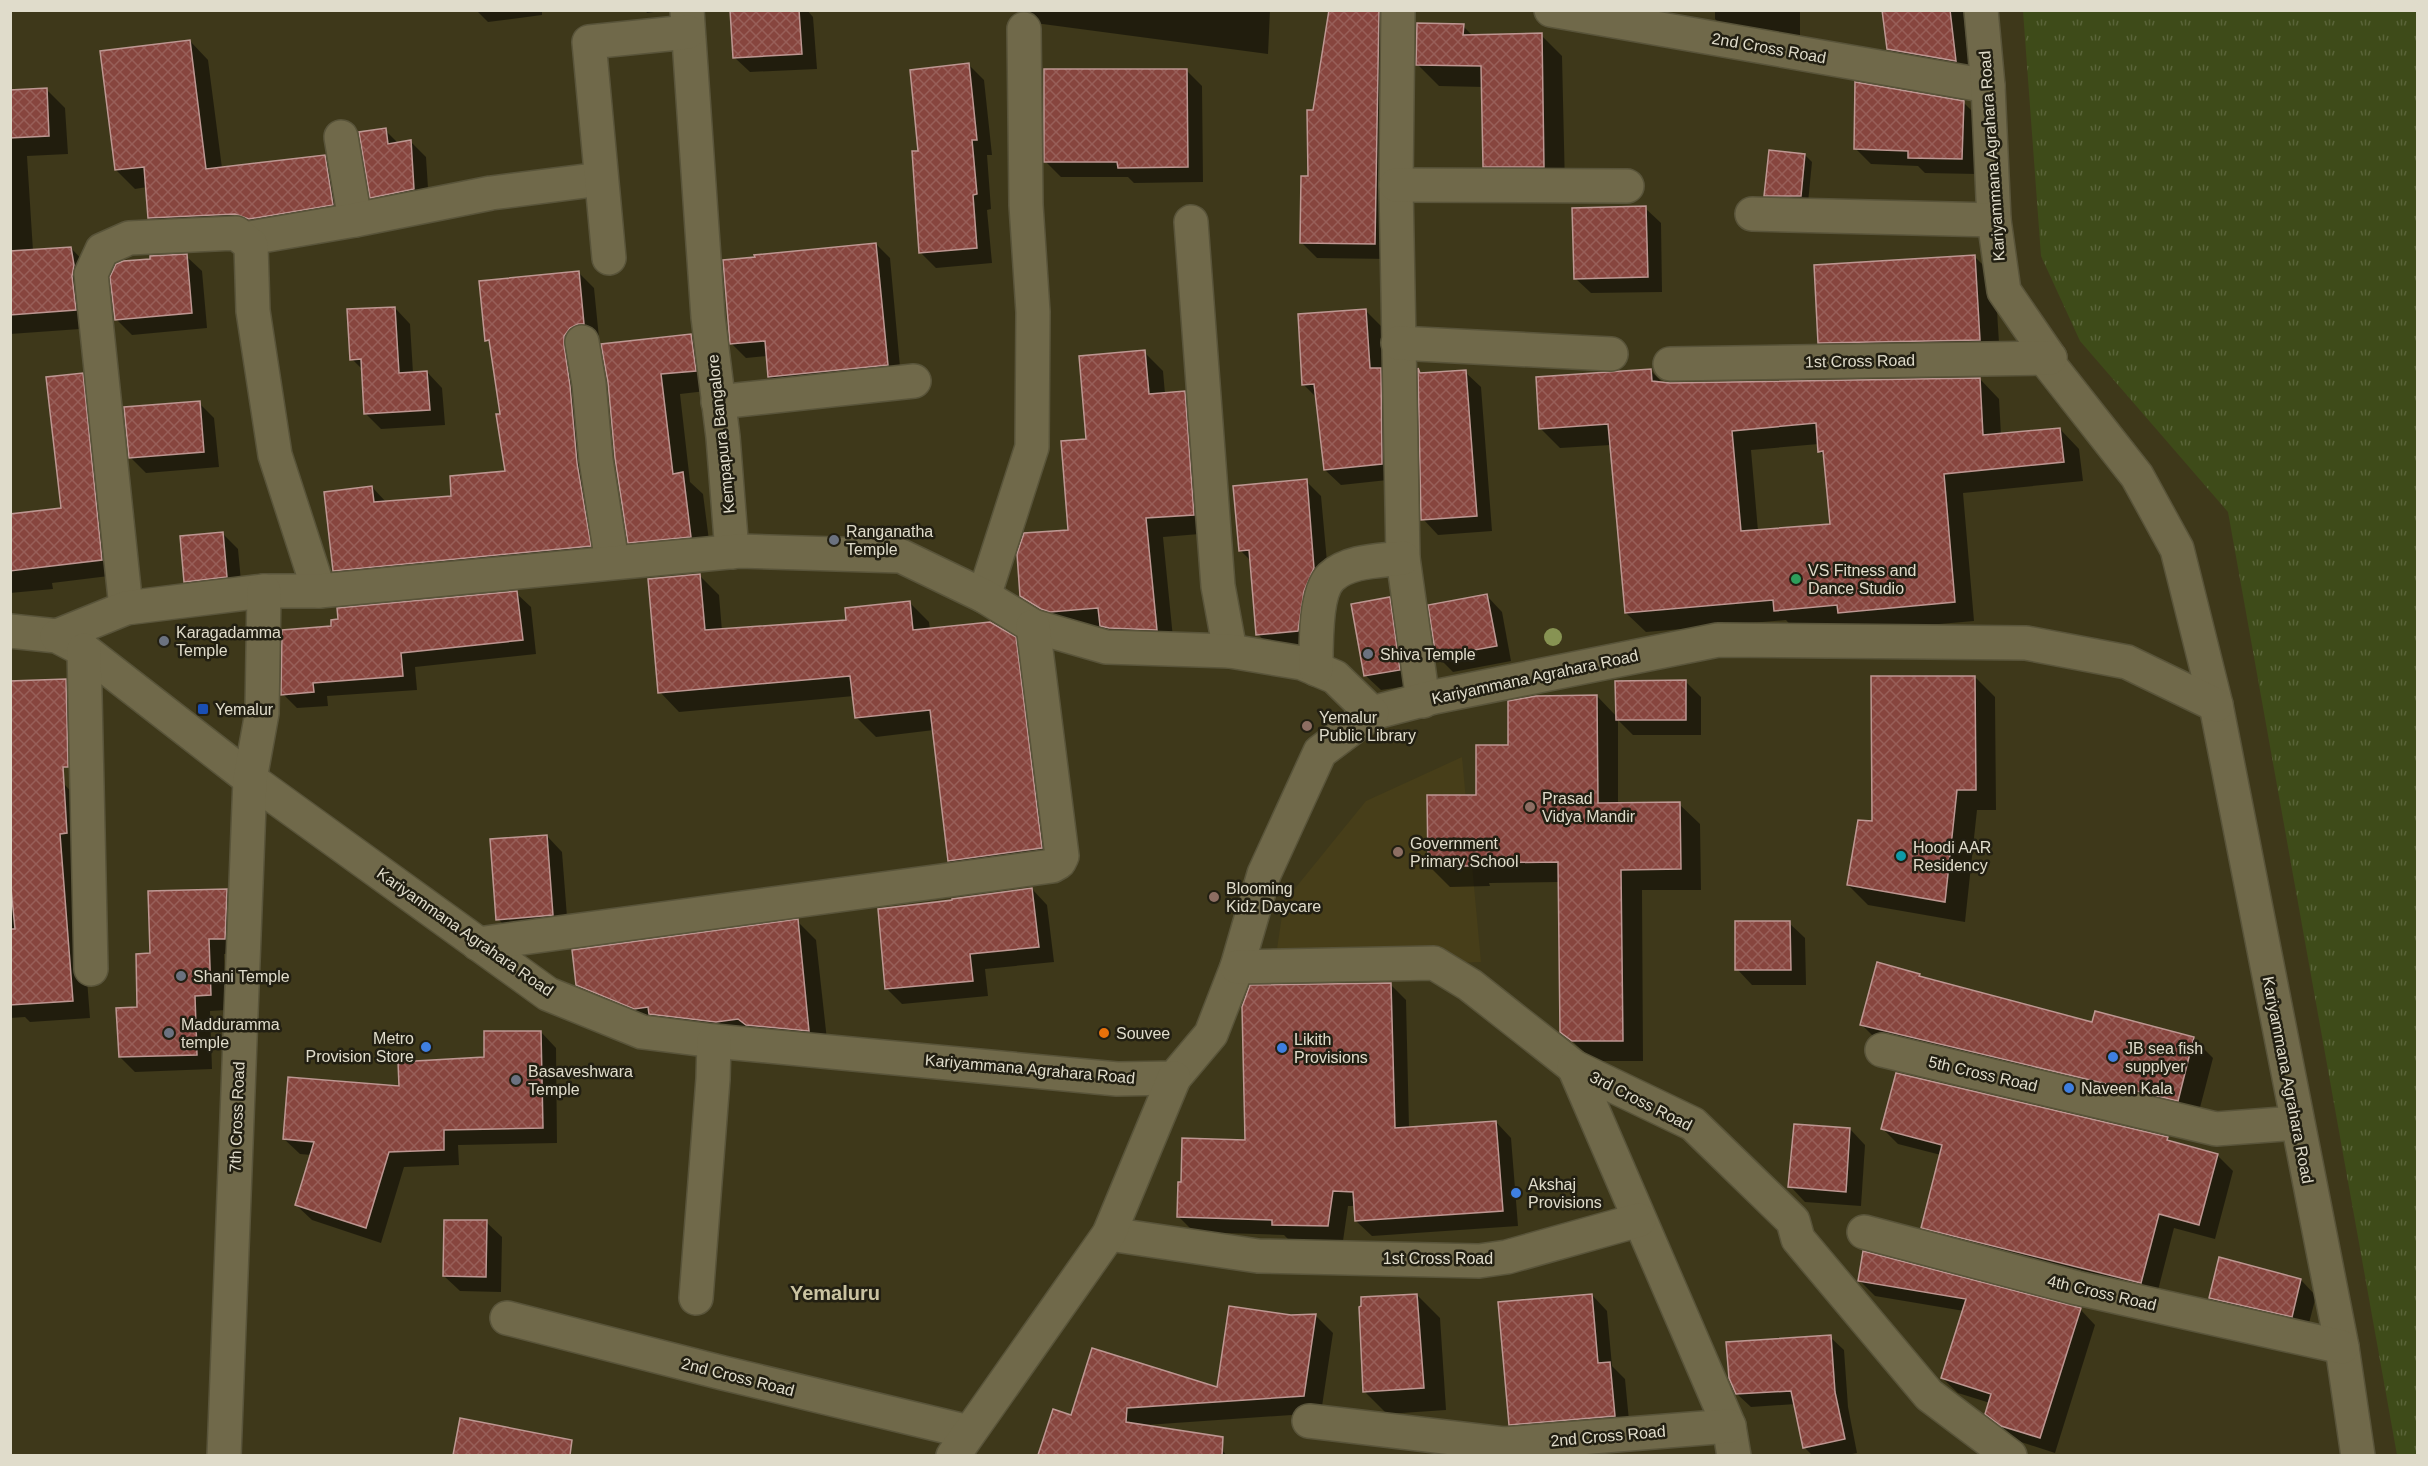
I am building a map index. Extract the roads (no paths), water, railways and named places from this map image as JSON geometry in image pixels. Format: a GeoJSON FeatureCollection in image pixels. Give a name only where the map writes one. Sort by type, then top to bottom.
{"type":"FeatureCollection","features":[{"type":"Feature","properties":{"kind":"street"},"geometry":{"type":"LineString","coordinates":[[1398,10],[1396,185],[1403,558],[1423,701]]}},
{"type":"Feature","properties":{"kind":"street","name":"2nd Cross Road"},"geometry":{"type":"LineString","coordinates":[[1551,10],[1988,86]]}},
{"type":"Feature","properties":{"kind":"street","name":"Kariyammana Agrahara Road"},"geometry":{"type":"LineString","coordinates":[[1981,10],[1988,86],[1994,220],[2004,291],[2050,357],[2045,358],[2137,476],[2176,549],[2216,705],[2296,1123],[2342,1347],[2358,1455]]}},
{"type":"Feature","properties":{"kind":"street"},"geometry":{"type":"LineString","coordinates":[[609,258],[589,42],[688,21]]}},
{"type":"Feature","properties":{"kind":"street","name":"Kempapura Bangalore"},"geometry":{"type":"LineString","coordinates":[[688,21],[708,317],[732,552]]}},
{"type":"Feature","properties":{"kind":"street"},"geometry":{"type":"LineString","coordinates":[[984,596],[1032,447],[1033,312],[1026,205],[1024,29]]}},
{"type":"Feature","properties":{"kind":"street"},"geometry":{"type":"LineString","coordinates":[[341,137],[355,220]]}},
{"type":"Feature","properties":{"kind":"street"},"geometry":{"type":"LineString","coordinates":[[244,239],[491,193],[601,179]]}},
{"type":"Feature","properties":{"kind":"street"},"geometry":{"type":"LineString","coordinates":[[1396,185],[1627,186]]}},
{"type":"Feature","properties":{"kind":"street"},"geometry":{"type":"LineString","coordinates":[[1752,214],[1994,220]]}},
{"type":"Feature","properties":{"kind":"street"},"geometry":{"type":"LineString","coordinates":[[1191,222],[1218,586],[1230,651]]}},
{"type":"Feature","properties":{"kind":"street"},"geometry":{"type":"LineString","coordinates":[[126,608],[91,274],[102,250],[129,238],[237,233],[251,245],[253,311],[275,455],[319,591]]}},
{"type":"Feature","properties":{"kind":"street"},"geometry":{"type":"LineString","coordinates":[[582,342],[612,562]]}},
{"type":"Feature","properties":{"kind":"street"},"geometry":{"type":"LineString","coordinates":[[1398,343],[1611,354]]}},
{"type":"Feature","properties":{"kind":"street","name":"1st Cross Road"},"geometry":{"type":"LineString","coordinates":[[1670,364],[2050,357]]}},
{"type":"Feature","properties":{"kind":"street"},"geometry":{"type":"LineString","coordinates":[[718,402],[914,381]]}},
{"type":"Feature","properties":{"kind":"street"},"geometry":{"type":"LineString","coordinates":[[10,631],[70,643],[126,608],[264,591],[319,591],[732,552],[901,555],[984,596],[1033,626],[1106,647],[1230,651],[1302,663],[1335,677],[1372,713]]}},
{"type":"Feature","properties":{"kind":"street"},"geometry":{"type":"LineString","coordinates":[[1316,669],[1320,599],[1331,577],[1356,564],[1403,558]]}},
{"type":"Feature","properties":{"kind":"street","name":"7th Cross Road"},"geometry":{"type":"LineString","coordinates":[[224,1455],[250,779],[262,713],[264,591]]}},
{"type":"Feature","properties":{"kind":"street"},"geometry":{"type":"LineString","coordinates":[[478,944],[1052,866],[1059,862],[1062,856],[1033,626]]}},
{"type":"Feature","properties":{"kind":"street","name":"Kariyammana Agrahara Road"},"geometry":{"type":"LineString","coordinates":[[70,643],[250,779],[478,944],[548,993],[569,1002],[642,1032],[714,1041],[1117,1079],[1174,1078],[1211,1034],[1237,968],[1264,874],[1320,752],[1372,713],[1695,644],[1730,640],[2025,643],[2127,662],[2216,705]]}},
{"type":"Feature","properties":{"kind":"street"},"geometry":{"type":"LineString","coordinates":[[70,643],[91,969]]}},
{"type":"Feature","properties":{"kind":"street","name":"3rd Cross Road"},"geometry":{"type":"LineString","coordinates":[[1237,968],[1434,963],[1470,985],[1574,1067],[1693,1124],[1793,1221],[1798,1239],[1929,1395],[2010,1455]]}},
{"type":"Feature","properties":{"kind":"street"},"geometry":{"type":"LineString","coordinates":[[696,1298],[714,1041]]}},
{"type":"Feature","properties":{"kind":"street","name":"5th Cross Road"},"geometry":{"type":"LineString","coordinates":[[1882,1050],[2217,1129],[2296,1123]]}},
{"type":"Feature","properties":{"kind":"street"},"geometry":{"type":"LineString","coordinates":[[1574,1067],[1731,1441]]}},
{"type":"Feature","properties":{"kind":"street"},"geometry":{"type":"LineString","coordinates":[[961,1444],[1109,1234],[1174,1078]]}},
{"type":"Feature","properties":{"kind":"street","name":"1st Cross Road"},"geometry":{"type":"LineString","coordinates":[[1109,1234],[1258,1256],[1479,1261],[1507,1257],[1639,1220]]}},
{"type":"Feature","properties":{"kind":"street","name":"4th Cross Road"},"geometry":{"type":"LineString","coordinates":[[1864,1232],[2077,1288],[2342,1347]]}},
{"type":"Feature","properties":{"kind":"street","name":"2nd Cross Road"},"geometry":{"type":"LineString","coordinates":[[507,1318],[723,1374],[961,1444]]}},
{"type":"Feature","properties":{"kind":"street","name":"2nd Cross Road"},"geometry":{"type":"LineString","coordinates":[[1309,1421],[1504,1444],[1731,1441]]}},
{"type":"Feature","properties":{"kind":"place","name":"Ranganatha Temple"},"geometry":{"type":"Point","coordinates":[834,540]}},
{"type":"Feature","properties":{"kind":"place","name":"VS Fitness and Dance Studio"},"geometry":{"type":"Point","coordinates":[1796,579]}},
{"type":"Feature","properties":{"kind":"place","name":"Karagadamma Temple"},"geometry":{"type":"Point","coordinates":[164,641]}},
{"type":"Feature","properties":{"kind":"place","name":"Shiva Temple"},"geometry":{"type":"Point","coordinates":[1368,654]}},
{"type":"Feature","properties":{"kind":"place","name":"Yemalur"},"geometry":{"type":"Point","coordinates":[203,709]}},
{"type":"Feature","properties":{"kind":"place","name":"Yemalur Public Library"},"geometry":{"type":"Point","coordinates":[1307,726]}},
{"type":"Feature","properties":{"kind":"place","name":"Prasad Vidya Mandir"},"geometry":{"type":"Point","coordinates":[1530,807]}},
{"type":"Feature","properties":{"kind":"place","name":"Government Primary School"},"geometry":{"type":"Point","coordinates":[1398,852]}},
{"type":"Feature","properties":{"kind":"place","name":"Hoodi AAR Residency"},"geometry":{"type":"Point","coordinates":[1901,856]}},
{"type":"Feature","properties":{"kind":"place","name":"Blooming Kidz Daycare"},"geometry":{"type":"Point","coordinates":[1214,897]}},
{"type":"Feature","properties":{"kind":"place","name":"Shani Temple"},"geometry":{"type":"Point","coordinates":[181,976]}},
{"type":"Feature","properties":{"kind":"place","name":"Madduramma temple"},"geometry":{"type":"Point","coordinates":[169,1033]}},
{"type":"Feature","properties":{"kind":"place","name":"Souvee"},"geometry":{"type":"Point","coordinates":[1104,1033]}},
{"type":"Feature","properties":{"kind":"place","name":"Metro Provision Store"},"geometry":{"type":"Point","coordinates":[426,1047]}},
{"type":"Feature","properties":{"kind":"place","name":"Likith Provisions"},"geometry":{"type":"Point","coordinates":[1282,1048]}},
{"type":"Feature","properties":{"kind":"place","name":"JB sea fish supplyer"},"geometry":{"type":"Point","coordinates":[2113,1057]}},
{"type":"Feature","properties":{"kind":"place","name":"Basaveshwara Temple"},"geometry":{"type":"Point","coordinates":[516,1080]}},
{"type":"Feature","properties":{"kind":"place","name":"Naveen Kala"},"geometry":{"type":"Point","coordinates":[2069,1088]}},
{"type":"Feature","properties":{"kind":"place","name":"Akshaj Provisions"},"geometry":{"type":"Point","coordinates":[1516,1193]}},
{"type":"Feature","properties":{"kind":"district","name":"Yemaluru"},"geometry":{"type":"Point","coordinates":[835,1293]}}]}
